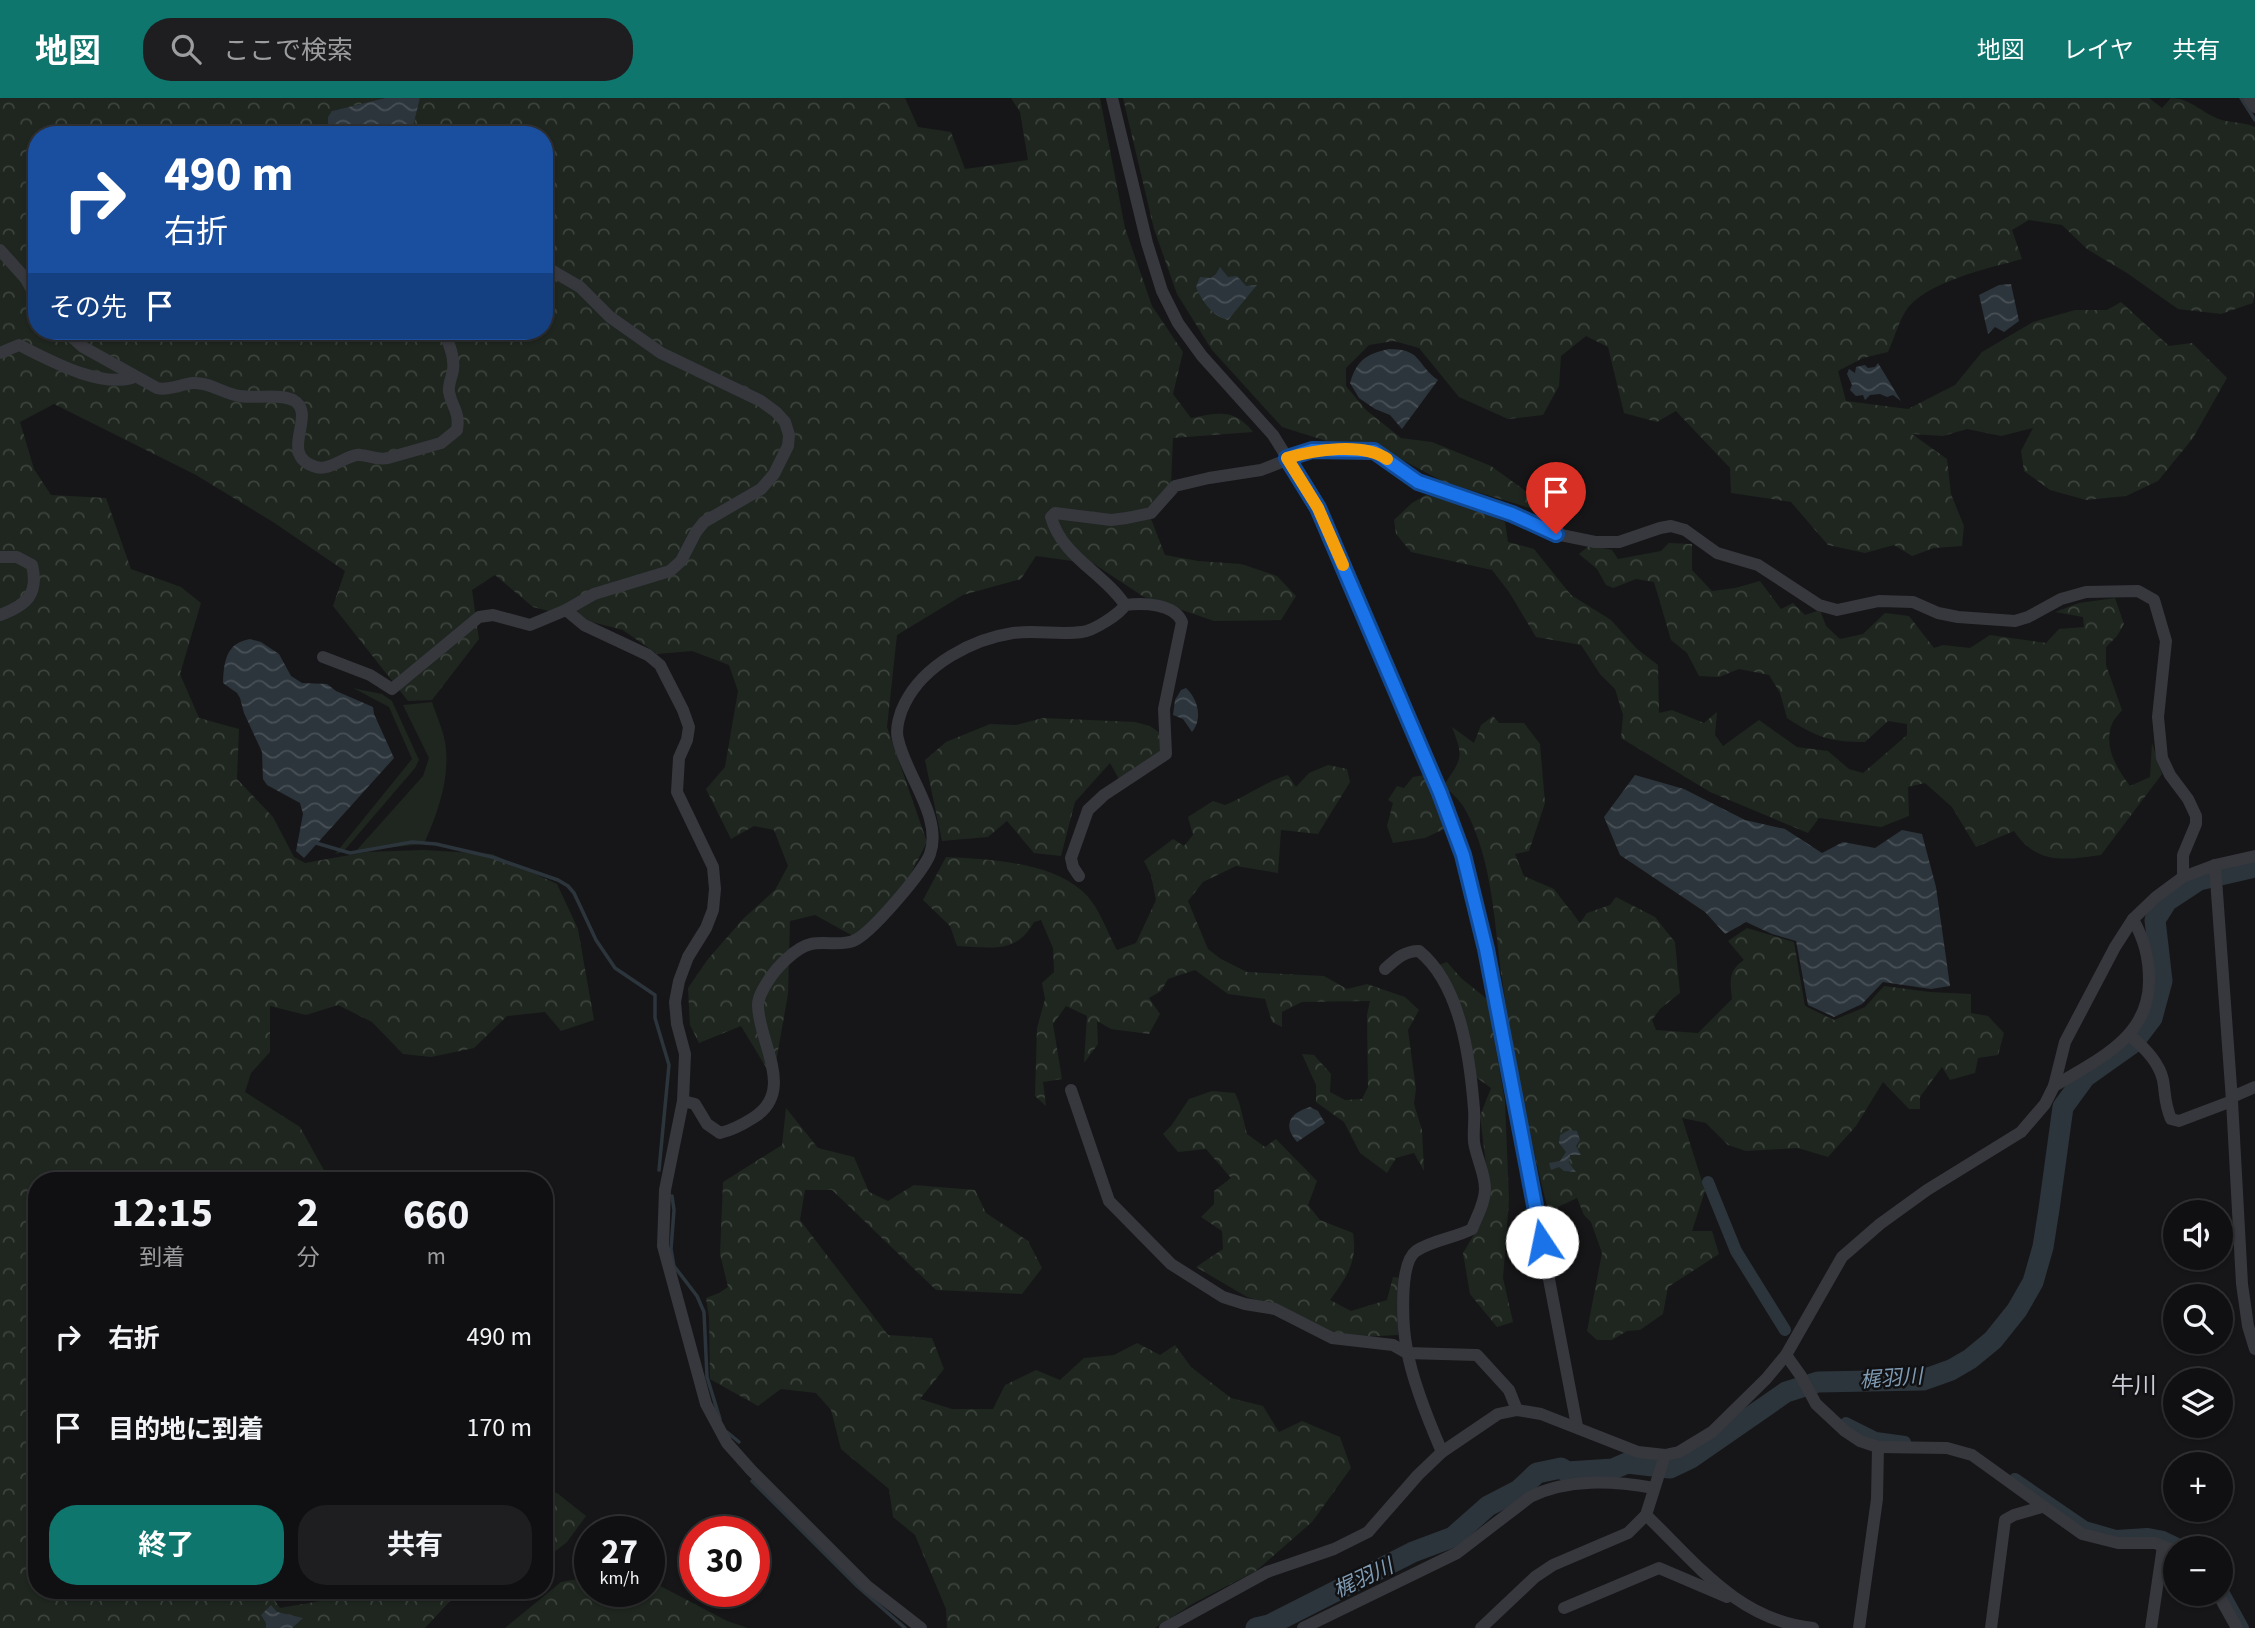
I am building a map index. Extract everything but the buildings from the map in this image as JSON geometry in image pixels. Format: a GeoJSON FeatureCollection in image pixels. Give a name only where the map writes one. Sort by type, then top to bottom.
{"type":"FeatureCollection","features":[{"type":"Feature","properties":{"kind":"street"},"geometry":{"type":"LineString","coordinates":[[1112,98],[1147,243],[1162,290],[1178,323],[1202,356],[1273,435],[1318,508],[1440,793],[1463,855],[1486,949],[1577,1426]]}},
{"type":"Feature","properties":{"kind":"street"},"geometry":{"type":"LineString","coordinates":[[2249,98],[2255,107]]}},
{"type":"Feature","properties":{"kind":"street"},"geometry":{"type":"LineString","coordinates":[[0,250],[28,283]]}},
{"type":"Feature","properties":{"kind":"street"},"geometry":{"type":"LineString","coordinates":[[323,657],[370,675],[392,689],[479,617],[493,615],[530,625],[566,610],[594,594],[670,571],[681,561],[696,532],[704,523],[761,489],[774,474],[788,446],[789,435],[785,422],[761,401],[661,353],[610,317],[580,288],[553,272]]}},
{"type":"Feature","properties":{"kind":"street"},"geometry":{"type":"LineString","coordinates":[[75,340],[134,377],[162,390],[197,383],[240,396],[288,398],[302,406],[304,414],[297,441],[299,452],[303,460],[323,468],[354,455],[361,454],[382,460],[442,443],[457,430],[458,411],[449,394],[453,356],[447,340]]}},
{"type":"Feature","properties":{"kind":"street"},"geometry":{"type":"LineString","coordinates":[[0,353],[19,345],[75,372],[124,381],[134,377]]}},
{"type":"Feature","properties":{"kind":"street"},"geometry":{"type":"LineString","coordinates":[[1125,605],[1062,541],[1051,517],[1055,513],[1111,520],[1151,513],[1175,486],[1261,470],[1312,450],[1374,451],[1418,482],[1512,514],[1556,534],[1595,542],[1619,542],[1671,526],[1685,530],[1717,553],[1758,565],[1819,604],[1837,610],[1879,601],[1913,602],[1938,613],[1958,617],[2015,621],[2061,599],[2086,592],[2137,591],[2154,600],[2166,640],[2158,717],[2162,758],[2196,816],[2196,824],[2183,856],[2183,877]]}},
{"type":"Feature","properties":{"kind":"street"},"geometry":{"type":"LineString","coordinates":[[0,557],[16,557],[32,565],[36,580],[28,600],[0,615]]}},
{"type":"Feature","properties":{"kind":"street"},"geometry":{"type":"LineString","coordinates":[[1079,876],[1071,858],[1088,810],[1104,795],[1166,754],[1164,709],[1182,622],[1179,615],[1172,611],[1142,603],[1125,605]]}},
{"type":"Feature","properties":{"kind":"street"},"geometry":{"type":"LineString","coordinates":[[683,1101],[695,1104],[707,1124],[720,1133],[733,1130],[763,1112],[775,1081],[758,1003],[771,976],[800,948],[811,944],[852,942],[862,936],[901,897],[930,855],[933,835],[929,816],[897,737],[904,704],[915,687],[955,653],[989,639],[1012,634],[1084,632],[1122,612],[1125,605]]}},
{"type":"Feature","properties":{"kind":"street"},"geometry":{"type":"LineString","coordinates":[[566,610],[584,625],[648,655],[660,665],[683,709],[689,727],[679,758],[677,792],[708,851],[715,889],[713,910],[706,928],[688,957],[675,1002],[677,1024],[685,1054],[683,1101],[665,1190],[663,1247],[706,1404],[727,1443],[751,1470],[867,1586],[920,1628]]}},
{"type":"Feature","properties":{"kind":"street"},"geometry":{"type":"LineString","coordinates":[[1164,1628],[1267,1572],[1354,1541],[1379,1521],[1418,1475],[1442,1452],[1498,1414],[1517,1410],[1541,1414],[1663,1459],[1712,1432],[1766,1379],[1786,1355],[1842,1257],[1880,1224],[1927,1190],[2021,1132],[2045,1104],[2054,1086],[2065,1042],[2115,947],[2133,919],[2183,877],[2255,856]]}},
{"type":"Feature","properties":{"kind":"street"},"geometry":{"type":"LineString","coordinates":[[2216,868],[2242,1284],[2248,1326],[2255,1349]]}},
{"type":"Feature","properties":{"kind":"street"},"geometry":{"type":"LineString","coordinates":[[2054,1086],[2106,1055],[2131,1035],[2142,1017],[2149,999],[2145,942],[2133,919]]}},
{"type":"Feature","properties":{"kind":"street"},"geometry":{"type":"LineString","coordinates":[[1385,969],[1400,955],[1419,951],[1440,972],[1454,1002],[1463,1036],[1474,1109],[1474,1144],[1485,1188],[1484,1201],[1472,1229],[1417,1251],[1409,1259],[1403,1288],[1407,1353],[1442,1452]]}},
{"type":"Feature","properties":{"kind":"street"},"geometry":{"type":"LineString","coordinates":[[2131,1035],[2146,1050],[2162,1078],[2164,1103],[2171,1119],[2179,1121],[2255,1087]]}},
{"type":"Feature","properties":{"kind":"street"},"geometry":{"type":"LineString","coordinates":[[1071,1090],[1109,1201],[1171,1264],[1223,1297],[1275,1309],[1332,1338],[1394,1345],[1407,1353],[1477,1355],[1508,1390],[1517,1410]]}},
{"type":"Feature","properties":{"kind":"street"},"geometry":{"type":"LineString","coordinates":[[1786,1355],[1816,1404],[1860,1441],[1878,1447],[1947,1448],[1972,1455],[2082,1534],[2118,1543],[2155,1543],[2163,1546]]}},
{"type":"Feature","properties":{"kind":"street"},"geometry":{"type":"LineString","coordinates":[[1859,1628],[1877,1499],[1878,1447]]}},
{"type":"Feature","properties":{"kind":"street"},"geometry":{"type":"LineString","coordinates":[[1481,1628],[1535,1577],[1553,1565],[1628,1533],[1646,1515],[1663,1459]]}},
{"type":"Feature","properties":{"kind":"street"},"geometry":{"type":"LineString","coordinates":[[1303,1628],[1457,1553],[1541,1491],[1599,1482],[1654,1487]]}},
{"type":"Feature","properties":{"kind":"street"},"geometry":{"type":"LineString","coordinates":[[1991,1628],[2005,1520],[2042,1507]]}},
{"type":"Feature","properties":{"kind":"street"},"geometry":{"type":"LineString","coordinates":[[1646,1515],[1734,1600]]}},
{"type":"Feature","properties":{"kind":"street"},"geometry":{"type":"LineString","coordinates":[[1564,1608],[1659,1568],[1734,1600],[1770,1619],[1812,1628]]}},
{"type":"Feature","properties":{"kind":"street"},"geometry":{"type":"LineString","coordinates":[[2151,1628],[2163,1575]]}},
{"type":"Feature","properties":{"kind":"street"},"geometry":{"type":"LineString","coordinates":[[2225,1606],[2237,1628]]}},
{"type":"Feature","properties":{"kind":"green space"},"geometry":{"type":"Polygon","coordinates":[[[0,98],[385,98],[332,111],[333,126],[28,126],[28,340],[553,340],[553,126],[413,126],[420,98],[905,98],[918,127],[951,132],[965,169],[1028,160],[1020,112],[1011,98],[1100,98],[1125,228],[1152,306],[1183,352],[1173,394],[1191,418],[1225,414],[1239,419],[1253,432],[1173,438],[1171,485],[1151,519],[1165,555],[1241,564],[1277,576],[1296,596],[1281,620],[1214,621],[1144,597],[1094,564],[1036,556],[1021,579],[963,595],[897,635],[887,727],[927,842],[905,885],[855,937],[815,915],[790,921],[788,994],[773,1079],[741,1026],[699,1043],[690,1025],[688,988],[708,959],[744,918],[775,890],[788,866],[774,830],[754,826],[731,839],[706,789],[725,767],[738,691],[729,665],[692,651],[657,654],[623,630],[533,607],[495,575],[472,590],[479,639],[432,700],[408,701],[333,606],[345,571],[273,522],[196,475],[54,404],[20,422],[34,469],[51,495],[106,498],[131,569],[181,587],[201,603],[180,674],[199,718],[239,729],[237,779],[273,817],[294,857],[305,863],[367,852],[423,850],[492,854],[557,884],[578,929],[594,1020],[561,1031],[545,1012],[507,1016],[474,1048],[431,1057],[403,1054],[372,1022],[338,1005],[306,1015],[270,1006],[270,1052],[251,1073],[245,1092],[300,1127],[325,1172],[28,1172],[28,1599],[274,1599],[280,1608],[328,1599],[453,1599],[425,1628],[0,1628],[0,98]]]}},
{"type":"Feature","properties":{"kind":"green space"},"geometry":{"type":"Polygon","coordinates":[[[1123,98],[2149,98],[2162,108],[2171,98],[2178,99],[2215,118],[2255,127],[2253,303],[2221,314],[2178,309],[2087,249],[2062,225],[2029,220],[2012,230],[2022,259],[1958,278],[1926,292],[1905,312],[1888,352],[1863,358],[1838,371],[1846,401],[1908,409],[1955,385],[1982,352],[2033,322],[2075,310],[2107,310],[2121,302],[2169,346],[2192,343],[2227,378],[2193,438],[2158,481],[2126,496],[2086,500],[2050,490],[2024,471],[2021,451],[2033,428],[2001,436],[1967,429],[1943,436],[1912,434],[1947,459],[1951,494],[1964,526],[1962,546],[1934,548],[1912,556],[1894,545],[1865,553],[1828,545],[1791,502],[1731,493],[1730,468],[1676,411],[1657,422],[1624,413],[1608,347],[1586,336],[1561,356],[1559,386],[1543,415],[1508,419],[1459,397],[1419,348],[1394,341],[1369,345],[1346,368],[1346,386],[1366,410],[1401,438],[1432,442],[1491,466],[1563,518],[1444,482],[1376,446],[1339,445],[1282,427],[1212,350],[1177,294],[1154,229],[1123,98]]]}},
{"type":"Feature","properties":{"kind":"green space"},"geometry":{"type":"Polygon","coordinates":[[[1426,495],[1471,505],[1505,522],[1508,542],[1534,549],[1571,595],[1611,620],[1637,649],[1658,665],[1659,713],[1672,710],[1704,723],[1717,712],[1715,735],[1723,746],[1759,720],[1797,747],[1828,751],[1849,769],[1863,773],[1907,735],[1907,724],[1888,721],[1865,742],[1833,739],[1815,734],[1787,718],[1780,693],[1769,675],[1739,669],[1719,677],[1699,676],[1687,653],[1671,640],[1654,582],[1636,579],[1613,588],[1606,585],[1597,569],[1579,554],[1590,545],[1612,550],[1618,559],[1661,551],[1669,543],[1692,544],[1692,570],[1712,591],[1760,581],[1781,609],[1793,603],[1805,615],[1820,610],[1826,626],[1840,639],[1863,634],[1885,613],[1909,616],[1934,648],[1943,645],[1970,648],[1990,635],[2046,643],[2059,629],[2084,627],[2083,617],[2055,612],[2079,603],[2115,598],[2124,624],[2106,647],[2106,665],[2122,710],[2112,724],[2110,749],[2116,765],[2130,786],[2150,777],[2152,743],[2162,774],[2101,855],[2064,859],[2042,855],[2032,850],[2014,831],[1976,847],[1952,807],[1925,783],[1908,787],[1909,816],[1881,827],[1819,818],[1808,833],[1710,792],[1621,738],[1623,715],[1615,689],[1600,674],[1581,645],[1536,637],[1509,592],[1492,570],[1411,552],[1396,534],[1394,520],[1412,503],[1426,495]]]}},
{"type":"Feature","properties":{"kind":"green space"},"geometry":{"type":"Polygon","coordinates":[[[353,688],[382,694],[392,701],[419,760],[343,852],[335,854],[412,759],[389,707],[353,688]]]}},
{"type":"Feature","properties":{"kind":"green space"},"geometry":{"type":"Polygon","coordinates":[[[432,702],[444,737],[446,774],[441,798],[424,844],[356,851],[423,776],[429,758],[403,705],[432,702]]]}},
{"type":"Feature","properties":{"kind":"green space"},"geometry":{"type":"Polygon","coordinates":[[[1493,716],[1499,723],[1524,723],[1540,744],[1545,803],[1529,851],[1515,854],[1524,876],[1554,889],[1580,923],[1587,913],[1610,905],[1616,897],[1655,917],[1675,942],[1680,993],[1660,1009],[1652,1020],[1656,1030],[1698,1033],[1732,999],[1733,972],[1744,960],[1728,941],[1747,928],[1794,942],[1805,1006],[1834,1020],[1865,1007],[1884,986],[1971,994],[1971,1013],[1988,1016],[2004,1033],[1998,1055],[1978,1058],[1975,1073],[1950,1080],[1942,1067],[1920,1097],[1920,1109],[1909,1109],[1883,1082],[1856,1126],[1828,1157],[1798,1148],[1746,1151],[1728,1145],[1706,1123],[1682,1118],[1705,1191],[1692,1231],[1712,1231],[1719,1254],[1668,1287],[1663,1314],[1640,1330],[1627,1331],[1612,1340],[1597,1340],[1587,1331],[1602,1253],[1591,1222],[1584,1215],[1577,1198],[1558,1207],[1559,1217],[1551,1222],[1513,1045],[1495,918],[1482,851],[1465,809],[1444,785],[1459,758],[1452,727],[1474,743],[1481,725],[1493,716]]]}},
{"type":"Feature","properties":{"kind":"green space"},"geometry":{"type":"Polygon","coordinates":[[[1043,718],[1135,722],[1150,726],[1160,733],[1161,758],[1120,781],[1110,763],[1075,802],[1061,856],[1034,853],[1007,821],[988,837],[942,841],[925,760],[946,742],[990,724],[1016,725],[1043,718]]]}},
{"type":"Feature","properties":{"kind":"green space"},"geometry":{"type":"Polygon","coordinates":[[[1328,765],[1347,769],[1350,782],[1318,834],[1281,830],[1278,873],[1236,866],[1203,882],[1188,901],[1208,949],[1247,972],[1324,976],[1347,989],[1367,984],[1405,997],[1419,1010],[1408,1030],[1416,1089],[1414,1104],[1422,1130],[1424,1171],[1414,1153],[1396,1158],[1387,1173],[1360,1153],[1344,1122],[1316,1102],[1316,1085],[1302,1054],[1314,1055],[1331,1074],[1330,1092],[1345,1100],[1362,1099],[1368,1087],[1367,1015],[1370,1001],[1302,1002],[1282,1012],[1282,1027],[1272,1022],[1265,999],[1228,994],[1195,970],[1168,979],[1161,991],[1149,998],[1160,1014],[1149,1034],[1111,1029],[1097,1021],[1098,1044],[1084,1063],[1087,1016],[1066,1006],[1053,1024],[1062,1079],[1043,1082],[1046,1106],[1035,1096],[1037,1028],[1045,999],[1042,983],[1054,972],[1053,948],[1041,920],[1034,922],[1019,940],[1001,947],[957,946],[950,926],[923,900],[946,857],[1017,864],[1052,873],[1068,881],[1093,903],[1117,950],[1136,943],[1156,900],[1151,875],[1144,861],[1173,839],[1184,846],[1193,835],[1188,817],[1213,801],[1225,805],[1288,775],[1296,787],[1309,773],[1328,765]]]}},
{"type":"Feature","properties":{"kind":"green space"},"geometry":{"type":"Polygon","coordinates":[[[1424,775],[1444,829],[1425,838],[1393,843],[1387,826],[1393,803],[1388,800],[1397,786],[1404,788],[1413,777],[1424,775]]]}},
{"type":"Feature","properties":{"kind":"green space"},"geometry":{"type":"Polygon","coordinates":[[[1447,962],[1461,978],[1487,999],[1505,1101],[1509,1200],[1503,1278],[1513,1322],[1497,1327],[1470,1294],[1463,1253],[1479,1226],[1490,1196],[1480,1116],[1491,1088],[1473,1075],[1439,965],[1447,962]]]}},
{"type":"Feature","properties":{"kind":"green space"},"geometry":{"type":"Polygon","coordinates":[[[1212,1091],[1235,1093],[1247,1134],[1265,1147],[1276,1139],[1317,1181],[1308,1205],[1320,1220],[1353,1233],[1352,1261],[1346,1277],[1330,1300],[1351,1311],[1387,1300],[1393,1277],[1400,1278],[1398,1335],[1359,1337],[1334,1334],[1278,1307],[1247,1297],[1196,1267],[1223,1249],[1222,1231],[1201,1217],[1214,1204],[1214,1191],[1231,1178],[1206,1149],[1178,1152],[1163,1134],[1189,1099],[1212,1091]]]}},
{"type":"Feature","properties":{"kind":"green space"},"geometry":{"type":"Polygon","coordinates":[[[786,1108],[818,1148],[854,1157],[869,1192],[888,1201],[914,1185],[975,1190],[986,1213],[1028,1241],[1042,1268],[1022,1294],[936,1290],[832,1190],[805,1190],[800,1220],[888,1335],[932,1338],[944,1369],[920,1399],[952,1409],[993,1409],[1005,1385],[1036,1370],[1060,1380],[1084,1358],[1114,1355],[1137,1343],[1160,1355],[1175,1345],[1191,1367],[1231,1398],[1263,1406],[1279,1432],[1302,1421],[1340,1437],[1351,1468],[1312,1522],[1256,1571],[1194,1603],[1155,1628],[947,1628],[946,1609],[915,1535],[893,1517],[889,1489],[841,1449],[831,1410],[816,1393],[781,1389],[758,1406],[710,1379],[706,1298],[728,1287],[720,1254],[723,1182],[782,1145],[786,1108]]]}},
{"type":"Feature","properties":{"kind":"green space"},"geometry":{"type":"Polygon","coordinates":[[[553,1492],[586,1516],[574,1516],[574,1532],[553,1553],[553,1492]]]}},
{"type":"Feature","properties":{"kind":"green space"},"geometry":{"type":"Polygon","coordinates":[[[574,1580],[574,1607],[665,1607],[665,1588],[679,1596],[679,1607],[700,1607],[748,1628],[505,1628],[540,1599],[553,1599],[553,1589],[561,1582],[574,1580]]]}},
{"type":"Feature","properties":{"kind":"water"},"geometry":{"type":"Polygon","coordinates":[[[385,98],[420,98],[413,126],[331,126],[328,117],[332,111],[385,98]]]}},
{"type":"Feature","properties":{"kind":"water"},"geometry":{"type":"Polygon","coordinates":[[[1220,267],[1228,277],[1237,276],[1246,286],[1257,285],[1228,320],[1208,307],[1196,287],[1200,277],[1211,278],[1220,267]]]}},
{"type":"Feature","properties":{"kind":"water"},"geometry":{"type":"Polygon","coordinates":[[[2011,284],[2019,321],[2004,332],[1995,327],[1988,334],[1979,295],[1999,285],[2011,284]]]}},
{"type":"Feature","properties":{"kind":"water"},"geometry":{"type":"Polygon","coordinates":[[[1389,349],[1414,355],[1438,380],[1402,429],[1390,415],[1359,398],[1350,383],[1359,363],[1374,353],[1389,349]]]}},
{"type":"Feature","properties":{"kind":"water"},"geometry":{"type":"Polygon","coordinates":[[[1878,363],[1901,401],[1893,395],[1887,397],[1880,394],[1870,395],[1865,400],[1863,395],[1856,396],[1850,390],[1852,385],[1847,374],[1849,369],[1855,373],[1856,367],[1875,367],[1878,363]]]}},
{"type":"Feature","properties":{"kind":"water"},"geometry":{"type":"Polygon","coordinates":[[[250,639],[261,642],[279,654],[291,676],[302,683],[327,684],[336,691],[373,707],[394,758],[304,858],[296,851],[303,814],[300,803],[267,785],[263,779],[262,752],[240,698],[223,683],[224,667],[231,649],[250,639]]]}},
{"type":"Feature","properties":{"kind":"water"},"geometry":{"type":"Polygon","coordinates":[[[1186,688],[1198,709],[1192,732],[1183,719],[1173,715],[1175,700],[1181,690],[1186,688]]]}},
{"type":"Feature","properties":{"kind":"water"},"geometry":{"type":"Polygon","coordinates":[[[1635,775],[1684,789],[1745,820],[1785,829],[1822,853],[1843,842],[1875,848],[1902,830],[1922,834],[1936,887],[1950,986],[1931,989],[1883,982],[1862,1004],[1834,1017],[1808,1005],[1796,941],[1746,922],[1725,934],[1705,912],[1620,855],[1604,817],[1635,775]]]}},
{"type":"Feature","properties":{"kind":"water"},"geometry":{"type":"Polygon","coordinates":[[[1310,1107],[1318,1111],[1325,1123],[1297,1142],[1290,1130],[1290,1120],[1310,1107]]]}},
{"type":"Feature","properties":{"kind":"water"},"geometry":{"type":"Polygon","coordinates":[[[1569,1130],[1577,1131],[1580,1140],[1576,1146],[1581,1155],[1570,1155],[1569,1163],[1576,1172],[1564,1171],[1559,1167],[1551,1170],[1549,1163],[1560,1161],[1566,1152],[1559,1143],[1560,1135],[1569,1130]]]}},
{"type":"Feature","properties":{"kind":"water"},"geometry":{"type":"Polygon","coordinates":[[[271,1605],[277,1612],[303,1618],[292,1628],[266,1628],[261,1615],[271,1605]]]}},
{"type":"Feature","properties":{"kind":"waterway"},"geometry":{"type":"LineString","coordinates":[[2241,98],[2255,120]]}},
{"type":"Feature","properties":{"kind":"waterway"},"geometry":{"type":"LineString","coordinates":[[316,843],[350,853],[412,842],[436,844],[492,857],[568,886],[574,893],[596,940],[615,968],[655,995],[655,1018],[669,1065],[659,1170]]}},
{"type":"Feature","properties":{"kind":"waterway","name":"梶羽川"},"geometry":{"type":"LineString","coordinates":[[1256,1628],[1269,1625],[1413,1552],[1453,1537],[1488,1506],[1519,1490],[1537,1473],[1561,1468],[1567,1472],[1613,1469],[1627,1463],[1670,1468],[1691,1458],[1786,1392],[1818,1382],[1923,1380],[1951,1370],[1970,1359],[1993,1340],[2017,1310],[2033,1282],[2043,1247],[2063,1107],[2085,1077],[2133,1043],[2152,1018],[2162,981],[2155,920],[2167,901],[2199,880],[2255,867]]}},
{"type":"Feature","properties":{"kind":"waterway"},"geometry":{"type":"LineString","coordinates":[[1708,1182],[1736,1251],[1785,1330]]}},
{"type":"Feature","properties":{"kind":"waterway"},"geometry":{"type":"LineString","coordinates":[[672,1196],[674,1210],[671,1249],[674,1266],[697,1296],[704,1312],[707,1377],[720,1419]]}},
{"type":"Feature","properties":{"kind":"waterway"},"geometry":{"type":"LineString","coordinates":[[1846,1423],[1876,1438],[1905,1442]]}},
{"type":"Feature","properties":{"kind":"waterway"},"geometry":{"type":"LineString","coordinates":[[727,1432],[739,1442]]}},
{"type":"Feature","properties":{"kind":"waterway"},"geometry":{"type":"LineString","coordinates":[[2015,1479],[2085,1527],[2116,1536],[2147,1534],[2163,1537]]}},
{"type":"Feature","properties":{"kind":"waterway"},"geometry":{"type":"LineString","coordinates":[[752,1481],[857,1586],[905,1628]]}},
{"type":"Feature","properties":{"kind":"waterway"},"geometry":{"type":"LineString","coordinates":[[2231,1606],[2243,1628]]}},
{"type":"Feature","properties":{"kind":"slow traffic"},"geometry":{"type":"LineString","coordinates":[[1343,565],[1318,508],[1287,458],[1312,450],[1374,451],[1387,459]]}},
{"type":"Feature","properties":{"kind":"district","name":"牛川"},"geometry":{"type":"Point","coordinates":[2134,1385]}},
{"type":"Feature","properties":{"kind":"route"},"geometry":{"type":"LineString","coordinates":[[1542,1242],[1486,949],[1463,855],[1440,793],[1318,508],[1287,458],[1312,450],[1374,451],[1418,482],[1512,514],[1556,534]]}}]}
